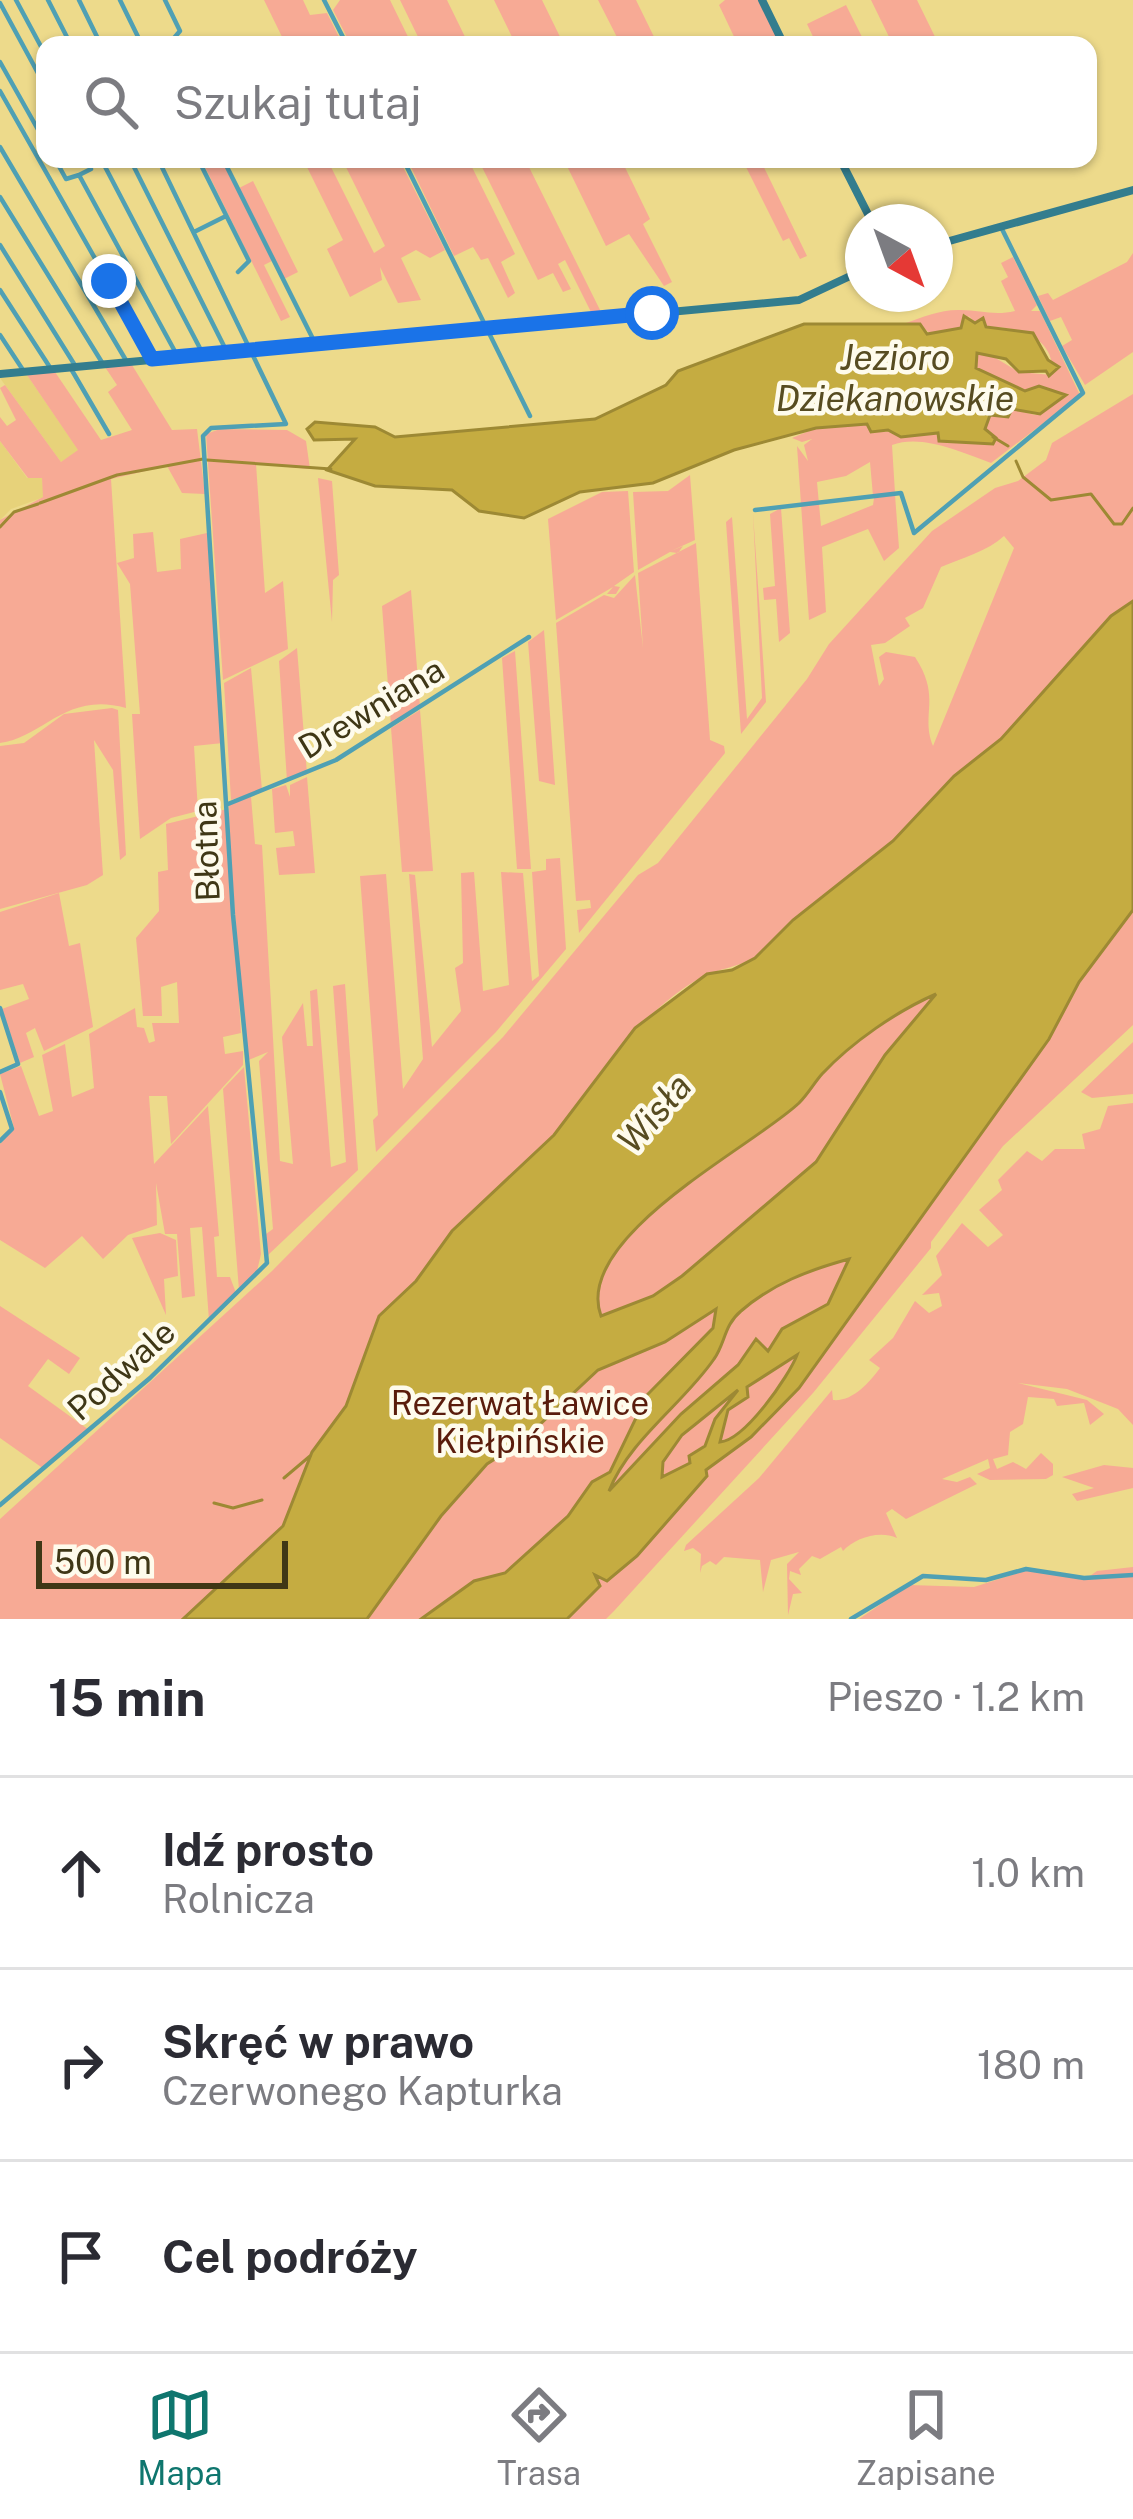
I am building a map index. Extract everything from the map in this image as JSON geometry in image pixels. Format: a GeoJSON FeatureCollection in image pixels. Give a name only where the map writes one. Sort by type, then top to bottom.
{"type":"FeatureCollection","features":[{"type":"Feature","properties":{"kind":"street"},"geometry":{"type":"LineString","coordinates":[[16,0],[36,37]]}},
{"type":"Feature","properties":{"kind":"street"},"geometry":{"type":"LineString","coordinates":[[48,0],[66,36]]}},
{"type":"Feature","properties":{"kind":"street"},"geometry":{"type":"LineString","coordinates":[[80,0],[97,36]]}},
{"type":"Feature","properties":{"kind":"street"},"geometry":{"type":"LineString","coordinates":[[120,0],[138,36]]}},
{"type":"Feature","properties":{"kind":"street"},"geometry":{"type":"LineString","coordinates":[[164,0],[180,31],[176,36]]}},
{"type":"Feature","properties":{"kind":"street"},"geometry":{"type":"LineString","coordinates":[[324,0],[342,36]]}},
{"type":"Feature","properties":{"kind":"street"},"geometry":{"type":"LineString","coordinates":[[761,0],[779,36]]}},
{"type":"Feature","properties":{"kind":"street"},"geometry":{"type":"LineString","coordinates":[[0,3],[36,69]]}},
{"type":"Feature","properties":{"kind":"street"},"geometry":{"type":"LineString","coordinates":[[0,62],[36,126]]}},
{"type":"Feature","properties":{"kind":"street"},"geometry":{"type":"LineString","coordinates":[[0,91],[36,154]]}},
{"type":"Feature","properties":{"kind":"street"},"geometry":{"type":"LineString","coordinates":[[0,147],[127,362]]}},
{"type":"Feature","properties":{"kind":"street"},"geometry":{"type":"LineString","coordinates":[[44,168],[152,359]]}},
{"type":"Feature","properties":{"kind":"street"},"geometry":{"type":"LineString","coordinates":[[60,168],[66,179],[90,168]]}},
{"type":"Feature","properties":{"kind":"street"},"geometry":{"type":"LineString","coordinates":[[106,168],[203,354]]}},
{"type":"Feature","properties":{"kind":"street"},"geometry":{"type":"LineString","coordinates":[[135,168],[227,352]]}},
{"type":"Feature","properties":{"kind":"street"},"geometry":{"type":"LineString","coordinates":[[162,168],[251,350]]}},
{"type":"Feature","properties":{"kind":"street"},"geometry":{"type":"LineString","coordinates":[[202,168],[249,262],[238,272]]}},
{"type":"Feature","properties":{"kind":"street"},"geometry":{"type":"LineString","coordinates":[[227,168],[315,344]]}},
{"type":"Feature","properties":{"kind":"street"},"geometry":{"type":"LineString","coordinates":[[407,168],[530,416]]}},
{"type":"Feature","properties":{"kind":"street"},"geometry":{"type":"LineString","coordinates":[[845,168],[863,204]]}},
{"type":"Feature","properties":{"kind":"street"},"geometry":{"type":"LineString","coordinates":[[79,176],[178,357]]}},
{"type":"Feature","properties":{"kind":"street"},"geometry":{"type":"LineString","coordinates":[[953,240],[1133,190]]}},
{"type":"Feature","properties":{"kind":"street"},"geometry":{"type":"LineString","coordinates":[[0,197],[103,364]]}},
{"type":"Feature","properties":{"kind":"street"},"geometry":{"type":"LineString","coordinates":[[194,232],[226,216]]}},
{"type":"Feature","properties":{"kind":"street"},"geometry":{"type":"LineString","coordinates":[[755,510],[901,493],[908,500],[912,531],[1083,393],[1001,227]]}},
{"type":"Feature","properties":{"kind":"street"},"geometry":{"type":"LineString","coordinates":[[0,244],[109,434]]}},
{"type":"Feature","properties":{"kind":"street"},"geometry":{"type":"LineString","coordinates":[[0,374],[799,300],[845,278]]}},
{"type":"Feature","properties":{"kind":"street"},"geometry":{"type":"LineString","coordinates":[[0,290],[51,369]]}},
{"type":"Feature","properties":{"kind":"street"},"geometry":{"type":"LineString","coordinates":[[0,335],[23,372]]}},
{"type":"Feature","properties":{"kind":"street","name":"Błotna"},"geometry":{"type":"LineString","coordinates":[[251,350],[286,426],[211,428],[203,436],[244,1063],[267,1263]]}},
{"type":"Feature","properties":{"kind":"street","name":"Drewniana"},"geometry":{"type":"LineString","coordinates":[[228,804],[331,763],[529,637]]}},
{"type":"Feature","properties":{"kind":"street"},"geometry":{"type":"LineString","coordinates":[[0,1008],[18,1064],[0,1072]]}},
{"type":"Feature","properties":{"kind":"street"},"geometry":{"type":"LineString","coordinates":[[0,1092],[12,1129],[0,1141]]}},
{"type":"Feature","properties":{"kind":"street","name":"Podwale"},"geometry":{"type":"LineString","coordinates":[[0,1504],[149,1378],[267,1263]]}},
{"type":"Feature","properties":{"kind":"street"},"geometry":{"type":"LineString","coordinates":[[851,1619],[922,1576],[986,1580],[1026,1569],[1084,1578],[1133,1575]]}},
{"type":"Feature","properties":{"kind":"shaded area"},"geometry":{"type":"Polygon","coordinates":[[[27,375],[79,451],[61,462],[0,378],[27,375]]]}},
{"type":"Feature","properties":{"kind":"shaded area"},"geometry":{"type":"Polygon","coordinates":[[[0,441],[27,478],[42,478],[44,497],[11,509],[0,520],[0,441]]]}},
{"type":"Feature","properties":{"kind":"green space"},"geometry":{"type":"Polygon","coordinates":[[[264,0],[303,0],[310,15],[327,13],[338,36],[282,36],[264,0]]]}},
{"type":"Feature","properties":{"kind":"green space"},"geometry":{"type":"Polygon","coordinates":[[[340,0],[390,0],[408,36],[346,36],[333,10],[340,0]]]}},
{"type":"Feature","properties":{"kind":"green space"},"geometry":{"type":"Polygon","coordinates":[[[400,0],[447,0],[465,36],[418,36],[400,0]]]}},
{"type":"Feature","properties":{"kind":"green space"},"geometry":{"type":"Polygon","coordinates":[[[494,0],[542,0],[560,36],[512,36],[494,0]]]}},
{"type":"Feature","properties":{"kind":"green space"},"geometry":{"type":"Polygon","coordinates":[[[598,0],[636,0],[654,36],[616,36],[598,0]]]}},
{"type":"Feature","properties":{"kind":"green space"},"geometry":{"type":"Polygon","coordinates":[[[725,0],[760,0],[778,36],[734,36],[719,5],[725,0]]]}},
{"type":"Feature","properties":{"kind":"green space"},"geometry":{"type":"Polygon","coordinates":[[[871,0],[917,0],[935,36],[889,36],[871,0]]]}},
{"type":"Feature","properties":{"kind":"green space"},"geometry":{"type":"Polygon","coordinates":[[[846,5],[862,36],[813,36],[807,24],[846,5]]]}},
{"type":"Feature","properties":{"kind":"green space"},"geometry":{"type":"Polygon","coordinates":[[[205,168],[226,168],[272,261],[264,265],[290,317],[281,321],[205,168]]]}},
{"type":"Feature","properties":{"kind":"green space"},"geometry":{"type":"Polygon","coordinates":[[[307,168],[332,168],[374,253],[385,246],[346,168],[404,168],[445,250],[430,258],[416,250],[401,258],[421,300],[398,303],[380,267],[382,280],[350,297],[327,249],[343,240],[307,168]]]}},
{"type":"Feature","properties":{"kind":"green space"},"geometry":{"type":"Polygon","coordinates":[[[411,168],[472,168],[515,254],[501,262],[515,293],[508,298],[488,258],[481,260],[473,247],[454,256],[411,168]]]}},
{"type":"Feature","properties":{"kind":"green space"},"geometry":{"type":"Polygon","coordinates":[[[482,168],[529,168],[602,314],[593,316],[565,260],[558,264],[571,289],[563,292],[553,273],[538,280],[482,168]]]}},
{"type":"Feature","properties":{"kind":"green space"},"geometry":{"type":"Polygon","coordinates":[[[568,168],[625,168],[650,219],[643,224],[672,282],[664,286],[629,234],[606,246],[568,168]]]}},
{"type":"Feature","properties":{"kind":"green space"},"geometry":{"type":"Polygon","coordinates":[[[746,168],[764,168],[807,256],[800,259],[789,238],[783,241],[746,168]]]}},
{"type":"Feature","properties":{"kind":"green space"},"geometry":{"type":"Polygon","coordinates":[[[253,181],[298,272],[284,279],[239,188],[253,181]]]}},
{"type":"Feature","properties":{"kind":"green space"},"geometry":{"type":"Polygon","coordinates":[[[1133,253],[1133,352],[1085,385],[1062,346],[1072,340],[1061,317],[1050,321],[1038,296],[1048,293],[1053,300],[1127,262],[1133,253]]]}},
{"type":"Feature","properties":{"kind":"green space"},"geometry":{"type":"Polygon","coordinates":[[[1013,257],[1037,305],[1031,311],[1040,311],[1080,395],[991,463],[942,446],[904,442],[892,445],[895,493],[873,496],[870,462],[846,476],[817,482],[821,526],[873,505],[874,498],[895,495],[899,548],[884,561],[868,529],[822,547],[826,612],[809,620],[797,446],[808,461],[804,445],[812,439],[792,438],[816,428],[867,424],[871,432],[935,432],[939,440],[991,444],[985,429],[990,415],[1008,417],[1012,409],[1035,415],[1065,397],[1038,388],[1025,391],[976,369],[975,356],[984,351],[1019,372],[1052,375],[1048,351],[1032,336],[986,327],[982,319],[975,323],[969,316],[961,328],[932,335],[919,324],[906,323],[953,311],[1015,311],[1001,281],[1008,277],[1001,263],[1013,257]]]}},
{"type":"Feature","properties":{"kind":"green space"},"geometry":{"type":"Polygon","coordinates":[[[132,365],[172,430],[197,429],[205,494],[182,493],[167,466],[111,479],[126,708],[87,705],[0,743],[0,520],[43,497],[42,478],[28,478],[0,441],[0,417],[7,426],[16,420],[0,388],[5,385],[61,462],[78,450],[27,375],[55,372],[101,440],[132,430],[108,392],[117,385],[105,367],[132,365]]]}},
{"type":"Feature","properties":{"kind":"green space","name":"Rezerwat Ławice Kiełpińskie"},"geometry":{"type":"Polygon","coordinates":[[[1133,394],[1133,1025],[1003,1146],[931,1248],[813,1393],[606,1619],[0,1619],[0,1519],[272,1271],[503,1037],[638,875],[658,863],[807,679],[829,644],[932,531],[995,488],[1018,481],[1046,460],[1052,443],[1133,394]],[[1004,536],[941,567],[923,608],[905,618],[910,626],[885,643],[871,645],[879,686],[884,679],[879,657],[886,652],[915,657],[927,684],[933,746],[1014,548],[1004,536]],[[895,839],[755,958],[702,977],[664,1004],[612,1058],[570,1115],[878,882],[895,839]]]}},
{"type":"Feature","properties":{"kind":"green space"},"geometry":{"type":"Polygon","coordinates":[[[220,429],[287,430],[306,441],[310,469],[256,464],[265,593],[283,581],[288,649],[223,680],[206,434],[220,429]]]}},
{"type":"Feature","properties":{"kind":"green space"},"geometry":{"type":"Polygon","coordinates":[[[690,475],[695,540],[638,570],[633,492],[668,491],[690,475]]]}},
{"type":"Feature","properties":{"kind":"green space"},"geometry":{"type":"Polygon","coordinates":[[[318,478],[332,481],[339,575],[333,580],[332,622],[318,478]]]}},
{"type":"Feature","properties":{"kind":"green space"},"geometry":{"type":"Polygon","coordinates":[[[628,491],[634,572],[614,586],[620,587],[616,594],[607,594],[613,587],[556,620],[548,519],[602,492],[628,491]]]}},
{"type":"Feature","properties":{"kind":"green space"},"geometry":{"type":"Polygon","coordinates":[[[781,508],[790,633],[779,642],[776,599],[764,600],[763,588],[775,586],[770,514],[781,508]]]}},
{"type":"Feature","properties":{"kind":"green space"},"geometry":{"type":"Polygon","coordinates":[[[753,513],[766,702],[741,734],[726,522],[732,517],[747,719],[762,698],[753,513]]]}},
{"type":"Feature","properties":{"kind":"green space"},"geometry":{"type":"Polygon","coordinates":[[[153,532],[157,572],[181,569],[180,539],[207,533],[223,743],[194,746],[198,811],[171,818],[140,839],[132,714],[140,714],[130,584],[117,563],[134,558],[133,534],[153,532]]]}},
{"type":"Feature","properties":{"kind":"green space"},"geometry":{"type":"Polygon","coordinates":[[[696,543],[710,740],[724,746],[725,753],[579,933],[577,910],[591,908],[590,900],[576,901],[556,623],[604,595],[614,598],[635,575],[643,648],[638,573],[696,543]]]}},
{"type":"Feature","properties":{"kind":"green space"},"geometry":{"type":"Polygon","coordinates":[[[411,590],[420,707],[391,725],[382,606],[411,590]]]}},
{"type":"Feature","properties":{"kind":"green space"},"geometry":{"type":"Polygon","coordinates":[[[544,630],[555,785],[539,781],[528,642],[544,630]]]}},
{"type":"Feature","properties":{"kind":"green space"},"geometry":{"type":"Polygon","coordinates":[[[297,648],[307,774],[287,781],[279,661],[297,648]]]}},
{"type":"Feature","properties":{"kind":"green space"},"geometry":{"type":"Polygon","coordinates":[[[515,651],[531,869],[517,869],[502,658],[515,651]]]}},
{"type":"Feature","properties":{"kind":"green space"},"geometry":{"type":"Polygon","coordinates":[[[251,668],[262,790],[231,800],[224,683],[251,668]]]}},
{"type":"Feature","properties":{"kind":"green space"},"geometry":{"type":"Polygon","coordinates":[[[118,710],[126,855],[120,860],[113,770],[94,740],[103,875],[87,885],[0,909],[0,746],[24,743],[64,714],[118,710]]]}},
{"type":"Feature","properties":{"kind":"green space"},"geometry":{"type":"Polygon","coordinates":[[[420,710],[433,871],[402,872],[391,728],[420,710]]]}},
{"type":"Feature","properties":{"kind":"green space"},"geometry":{"type":"Polygon","coordinates":[[[307,777],[315,873],[279,875],[276,848],[295,846],[293,831],[275,833],[272,789],[286,785],[290,797],[290,785],[307,777]]]}},
{"type":"Feature","properties":{"kind":"green space"},"geometry":{"type":"Polygon","coordinates":[[[251,797],[255,844],[262,845],[280,1161],[293,1164],[282,1037],[303,1003],[307,1046],[313,1046],[310,991],[317,989],[331,1167],[346,1162],[333,986],[345,984],[358,1170],[268,1255],[266,1234],[273,1229],[259,1061],[268,1052],[246,1061],[228,822],[229,804],[251,797]]]}},
{"type":"Feature","properties":{"kind":"green space"},"geometry":{"type":"Polygon","coordinates":[[[227,809],[241,1033],[223,1037],[225,1054],[243,1051],[243,1065],[171,1144],[167,1096],[149,1096],[154,1164],[208,1106],[219,1236],[214,1237],[217,1277],[230,1277],[236,1293],[209,1320],[202,1227],[190,1228],[195,1296],[182,1298],[177,1234],[165,1234],[156,1183],[157,1225],[128,1235],[103,1259],[82,1236],[45,1268],[0,1240],[0,1144],[14,1128],[0,1074],[21,1066],[39,1116],[53,1111],[42,1055],[65,1044],[72,1097],[94,1088],[89,1034],[135,1008],[137,1027],[144,1028],[149,1043],[155,1041],[152,1023],[179,1023],[177,982],[161,987],[162,1016],[143,1016],[136,938],[159,911],[158,872],[168,870],[166,824],[227,809]]]}},
{"type":"Feature","properties":{"kind":"green space"},"geometry":{"type":"Polygon","coordinates":[[[560,858],[566,949],[496,1032],[376,1152],[373,1120],[378,1115],[360,876],[386,874],[403,1089],[423,1059],[409,874],[415,875],[432,1047],[461,1011],[455,968],[463,963],[461,873],[474,872],[483,991],[509,985],[501,872],[523,873],[532,981],[539,976],[532,872],[546,870],[546,859],[560,858]]]}},
{"type":"Feature","properties":{"kind":"green space"},"geometry":{"type":"Polygon","coordinates":[[[59,893],[69,946],[80,943],[93,1027],[44,1051],[35,1028],[26,1033],[34,1057],[20,1063],[2,1009],[29,999],[23,984],[0,990],[0,912],[59,893]]]}},
{"type":"Feature","properties":{"kind":"green space"},"geometry":{"type":"Polygon","coordinates":[[[1133,1042],[1133,1094],[1092,1098],[1081,1092],[1133,1042]]]}},
{"type":"Feature","properties":{"kind":"green space"},"geometry":{"type":"Polygon","coordinates":[[[244,1067],[261,1254],[257,1271],[239,1290],[223,1089],[244,1067]]]}},
{"type":"Feature","properties":{"kind":"green space"},"geometry":{"type":"Polygon","coordinates":[[[1133,1103],[1133,1425],[1118,1409],[1067,1389],[1018,1383],[1087,1400],[1104,1414],[1090,1425],[1084,1403],[1057,1406],[1054,1399],[1028,1397],[1023,1424],[1010,1432],[1008,1455],[993,1459],[997,1469],[1013,1462],[1026,1469],[1041,1453],[1053,1464],[1053,1475],[990,1480],[977,1474],[990,1468],[988,1459],[942,1479],[957,1482],[970,1477],[977,1484],[906,1519],[892,1509],[886,1513],[897,1538],[868,1537],[820,1559],[812,1556],[799,1569],[801,1575],[790,1571],[789,1579],[802,1593],[793,1594],[788,1615],[787,1564],[799,1552],[771,1560],[763,1592],[760,1560],[724,1557],[716,1565],[710,1561],[702,1566],[700,1573],[701,1554],[693,1548],[684,1551],[686,1545],[759,1478],[832,1390],[833,1400],[840,1400],[871,1380],[880,1368],[869,1360],[893,1338],[915,1301],[929,1313],[942,1306],[939,1293],[922,1295],[942,1275],[936,1256],[962,1223],[988,1247],[1003,1235],[979,1210],[1002,1190],[998,1180],[1027,1151],[1042,1161],[1055,1149],[1085,1149],[1082,1134],[1100,1129],[1108,1106],[1133,1103]]]}},
{"type":"Feature","properties":{"kind":"green space"},"geometry":{"type":"Polygon","coordinates":[[[160,1233],[176,1240],[178,1276],[164,1279],[166,1315],[132,1238],[160,1233]]]}},
{"type":"Feature","properties":{"kind":"green space"},"geometry":{"type":"Polygon","coordinates":[[[0,1306],[80,1358],[69,1374],[48,1359],[28,1386],[89,1430],[44,1469],[0,1438],[0,1306]]]}},
{"type":"Feature","properties":{"kind":"green space"},"geometry":{"type":"Polygon","coordinates":[[[1104,1465],[1133,1468],[1133,1488],[1077,1501],[1072,1494],[1094,1488],[1062,1477],[1104,1465]]]}},
{"type":"Feature","properties":{"kind":"green space"},"geometry":{"type":"Polygon","coordinates":[[[1133,1567],[1133,1619],[859,1619],[909,1585],[974,1587],[1027,1570],[1084,1580],[1097,1571],[1133,1567]]]}},
{"type":"Feature","properties":{"kind":"water","name":"Jezioro Dziekanowskie"},"geometry":{"type":"Polygon","coordinates":[[[964,316],[975,323],[983,318],[986,327],[1033,333],[1048,360],[1059,367],[1049,376],[1046,371],[1019,372],[1006,359],[977,353],[976,368],[1025,391],[1039,386],[1066,395],[1040,414],[1012,409],[1008,417],[990,415],[985,429],[996,438],[993,444],[939,441],[938,433],[901,437],[888,430],[871,432],[867,424],[816,428],[734,450],[653,483],[580,492],[524,518],[479,511],[452,490],[375,486],[327,470],[355,439],[314,440],[307,429],[315,422],[375,427],[395,437],[595,419],[666,385],[678,371],[804,324],[920,324],[927,334],[961,328],[964,316]]]}},
{"type":"Feature","properties":{"kind":"water","name":"Rezerwat Ławice Kiełpińskie"},"geometry":{"type":"Polygon","coordinates":[[[1133,601],[1133,910],[1079,982],[1049,1039],[799,1388],[751,1437],[706,1470],[707,1476],[637,1556],[607,1581],[595,1575],[600,1586],[567,1619],[421,1619],[474,1581],[505,1573],[568,1516],[592,1482],[610,1472],[647,1395],[713,1328],[716,1309],[665,1342],[598,1370],[520,1443],[487,1464],[441,1516],[367,1619],[183,1619],[283,1526],[312,1452],[346,1406],[379,1316],[416,1281],[452,1231],[554,1135],[635,1028],[707,974],[732,970],[755,958],[793,920],[893,841],[954,776],[1001,739],[1111,616],[1133,601]],[[936,994],[891,1018],[834,1062],[799,1103],[639,1225],[613,1255],[599,1286],[601,1316],[653,1296],[682,1276],[816,1162],[885,1055],[936,994]],[[849,1259],[805,1273],[735,1316],[714,1359],[643,1438],[609,1491],[681,1414],[738,1365],[756,1339],[768,1351],[782,1329],[828,1304],[849,1259]],[[797,1355],[747,1387],[748,1397],[728,1410],[720,1442],[753,1419],[797,1355]],[[738,1390],[682,1435],[663,1462],[662,1477],[690,1463],[689,1456],[705,1446],[715,1419],[738,1390]]]}},
{"type":"Feature","properties":{"kind":"waterway"},"geometry":{"type":"LineString","coordinates":[[993,437],[1008,446]]}},
{"type":"Feature","properties":{"kind":"waterway"},"geometry":{"type":"LineString","coordinates":[[40,503],[117,475],[203,459]]}},
{"type":"Feature","properties":{"kind":"waterway"},"geometry":{"type":"LineString","coordinates":[[207,460],[331,469]]}},
{"type":"Feature","properties":{"kind":"waterway"},"geometry":{"type":"LineString","coordinates":[[1016,461],[1023,477],[1051,500],[1091,494],[1114,524],[1122,524],[1133,508]]}},
{"type":"Feature","properties":{"kind":"waterway"},"geometry":{"type":"LineString","coordinates":[[0,527],[14,512],[38,504]]}},
{"type":"Feature","properties":{"kind":"waterway"},"geometry":{"type":"LineString","coordinates":[[284,1478],[310,1456]]}},
{"type":"Feature","properties":{"kind":"waterway"},"geometry":{"type":"LineString","coordinates":[[214,1503],[233,1508],[262,1500]]}},
{"type":"Feature","properties":{"kind":"route"},"geometry":{"type":"LineString","coordinates":[[109,281],[152,359],[652,313]]}},
{"type":"Feature","properties":{"kind":"water label","name":"Wisła"},"geometry":{"type":"Point","coordinates":[654,1113]}}]}
